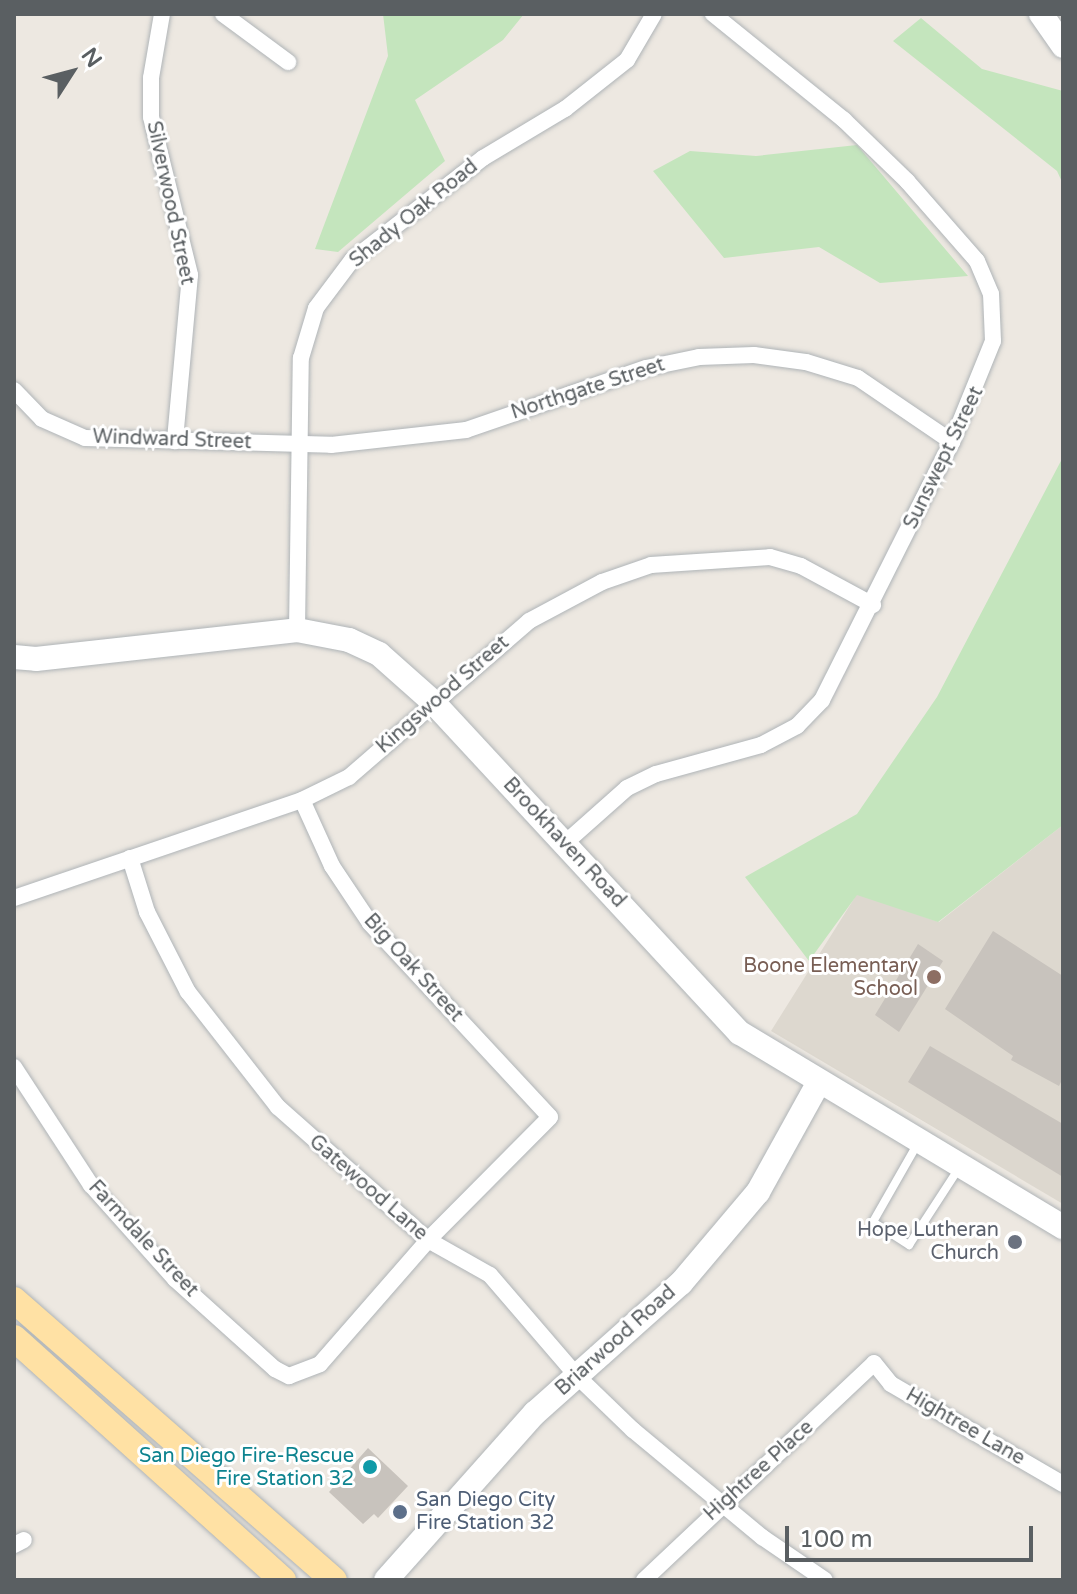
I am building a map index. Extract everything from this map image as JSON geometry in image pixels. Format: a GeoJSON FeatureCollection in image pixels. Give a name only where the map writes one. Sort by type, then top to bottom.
{"type":"FeatureCollection","features":[{"type":"Feature","properties":{"kind":"main road"},"geometry":{"type":"LineString","coordinates":[[14,1300],[238,1501],[334,1580]]}},
{"type":"Feature","properties":{"kind":"main road"},"geometry":{"type":"LineString","coordinates":[[14,1338],[283,1580]]}},
{"type":"Feature","properties":{"kind":"street","name":"Silverwood Street"},"geometry":{"type":"LineString","coordinates":[[162,14],[151,78],[151,117],[190,275],[175,441]]}},
{"type":"Feature","properties":{"kind":"street"},"geometry":{"type":"LineString","coordinates":[[223,14],[288,62]]}},
{"type":"Feature","properties":{"kind":"street","name":"Shady Oak Road"},"geometry":{"type":"LineString","coordinates":[[297,630],[301,358],[316,308],[352,260],[483,158],[565,109],[627,60],[654,14]]}},
{"type":"Feature","properties":{"kind":"street","name":"Sunswept Street"},"geometry":{"type":"LineString","coordinates":[[564,844],[627,788],[656,774],[761,745],[797,726],[836,682],[952,442],[993,341],[991,294],[977,261],[844,120],[713,14]]}},
{"type":"Feature","properties":{"kind":"street"},"geometry":{"type":"LineString","coordinates":[[1041,14],[1063,46]]}},
{"type":"Feature","properties":{"kind":"street","name":"Northgate Street"},"geometry":{"type":"LineString","coordinates":[[299,443],[377,441],[466,430],[646,368],[726,355],[806,362],[858,378],[952,442]]}},
{"type":"Feature","properties":{"kind":"street","name":"Windward Street"},"geometry":{"type":"LineString","coordinates":[[14,390],[42,419],[70,433],[175,441],[299,443]]}},
{"type":"Feature","properties":{"kind":"street","name":"Kingswood Street"},"geometry":{"type":"LineString","coordinates":[[14,898],[302,800],[349,777],[529,621],[602,582],[651,565],[770,557],[801,566],[873,605]]}},
{"type":"Feature","properties":{"kind":"street","name":"Brookhaven Road"},"geometry":{"type":"LineString","coordinates":[[14,657],[36,659],[297,630],[349,640],[379,654],[433,702],[740,1033],[918,1143],[1063,1227]]}},
{"type":"Feature","properties":{"kind":"street","name":"Big Oak Street"},"geometry":{"type":"LineString","coordinates":[[302,800],[332,866],[370,923],[550,1117],[428,1240]]}},
{"type":"Feature","properties":{"kind":"street","name":"Gatewood Lane"},"geometry":{"type":"LineString","coordinates":[[130,858],[147,912],[188,992],[249,1074],[296,1126],[428,1240],[490,1275],[576,1375],[722,1504],[825,1580]]}},
{"type":"Feature","properties":{"kind":"street","name":"Farmdale Street"},"geometry":{"type":"LineString","coordinates":[[14,1067],[67,1152],[143,1245],[275,1369],[289,1376],[303,1374],[320,1364],[428,1240]]}},
{"type":"Feature","properties":{"kind":"street","name":"Briarwood Road"},"geometry":{"type":"LineString","coordinates":[[386,1580],[576,1375],[681,1283],[758,1192],[819,1082]]}},
{"type":"Feature","properties":{"kind":"street","name":"Hightree Lane"},"geometry":{"type":"LineString","coordinates":[[874,1363],[891,1384],[1063,1484]]}},
{"type":"Feature","properties":{"kind":"street","name":"Hightree Place"},"geometry":{"type":"LineString","coordinates":[[644,1580],[874,1363]]}},
{"type":"Feature","properties":{"kind":"lane"},"geometry":{"type":"LineString","coordinates":[[918,1143],[873,1222],[909,1245],[960,1167]]}},
{"type":"Feature","properties":{"kind":"shaded area","name":"Boone Elementary School"},"geometry":{"type":"Polygon","coordinates":[[[1063,825],[1063,1204],[771,1031],[857,894],[939,922],[1063,825]]]}},
{"type":"Feature","properties":{"kind":"green space"},"geometry":{"type":"Polygon","coordinates":[[[383,14],[524,14],[503,40],[415,100],[445,161],[338,252],[315,249],[388,56],[383,14]]]}},
{"type":"Feature","properties":{"kind":"green space"},"geometry":{"type":"Polygon","coordinates":[[[921,18],[982,69],[1063,91],[1063,184],[1057,171],[893,41],[921,18]]]}},
{"type":"Feature","properties":{"kind":"green space"},"geometry":{"type":"Polygon","coordinates":[[[857,145],[968,276],[880,283],[819,247],[724,258],[653,171],[690,151],[756,156],[857,145]]]}},
{"type":"Feature","properties":{"kind":"green space"},"geometry":{"type":"Polygon","coordinates":[[[1063,457],[1063,825],[938,922],[857,895],[809,961],[745,877],[857,814],[937,697],[1063,457]]]}},
{"type":"Feature","properties":{"kind":"building"},"geometry":{"type":"Polygon","coordinates":[[[993,931],[1063,976],[1063,1078],[1059,1086],[1011,1060],[1013,1056],[945,1009],[993,931]]]}},
{"type":"Feature","properties":{"kind":"building"},"geometry":{"type":"Polygon","coordinates":[[[918,944],[943,961],[899,1032],[875,1015],[918,944]]]}},
{"type":"Feature","properties":{"kind":"building"},"geometry":{"type":"Polygon","coordinates":[[[930,1046],[1063,1124],[1063,1177],[908,1082],[930,1046]]]}},
{"type":"Feature","properties":{"kind":"building","name":"San Diego Fire-Rescue Fire Station 32"},"geometry":{"type":"Polygon","coordinates":[[[368,1448],[408,1486],[378,1518],[374,1514],[363,1524],[329,1492],[368,1448]]]}},
{"type":"Feature","properties":{"kind":"place","name":"Boone Elementary School"},"geometry":{"type":"Point","coordinates":[934,977]}},
{"type":"Feature","properties":{"kind":"place","name":"Hope Lutheran Church"},"geometry":{"type":"Point","coordinates":[1015,1242]}},
{"type":"Feature","properties":{"kind":"place","name":"San Diego Fire-Rescue Fire Station 32"},"geometry":{"type":"Point","coordinates":[370,1467]}},
{"type":"Feature","properties":{"kind":"place","name":"San Diego City Fire Station 32"},"geometry":{"type":"Point","coordinates":[400,1512]}}]}
